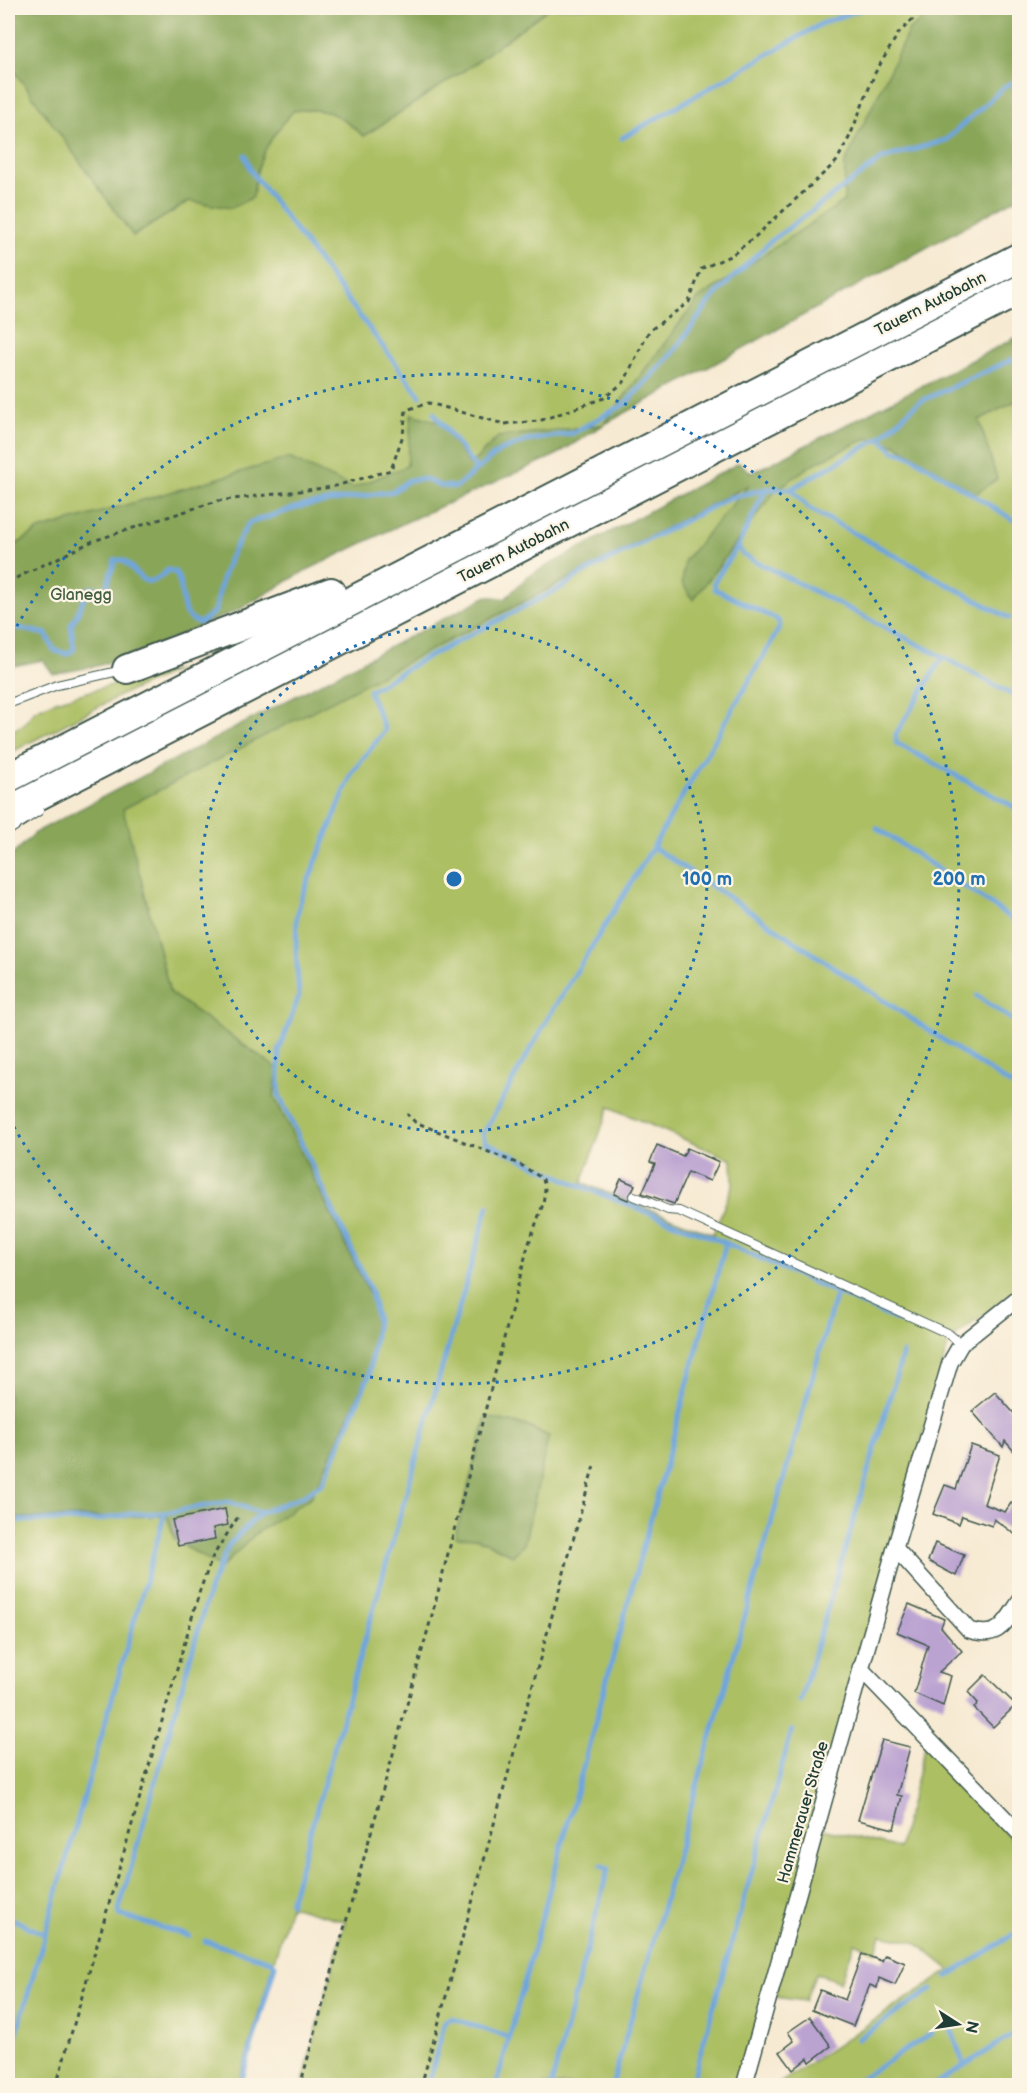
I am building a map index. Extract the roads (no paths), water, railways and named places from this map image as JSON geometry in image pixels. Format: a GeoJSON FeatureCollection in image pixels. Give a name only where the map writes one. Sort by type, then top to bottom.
{"type":"FeatureCollection","features":[{"type":"Feature","properties":{"kind":"highway","name":"Tauern Autobahn"},"geometry":{"type":"LineString","coordinates":[[8,778],[1020,257]]}},
{"type":"Feature","properties":{"kind":"highway","name":"Tauern Autobahn"},"geometry":{"type":"LineString","coordinates":[[8,810],[1020,290]]}},
{"type":"Feature","properties":{"kind":"highway"},"geometry":{"type":"LineString","coordinates":[[127,669],[323,596],[397,562],[419,565]]}},
{"type":"Feature","properties":{"kind":"highway"},"geometry":{"type":"LineString","coordinates":[[50,804],[70,778]]}},
{"type":"Feature","properties":{"kind":"street","name":"Hammerauer Straße"},"geometry":{"type":"LineString","coordinates":[[744,2085],[860,1668],[950,1363],[961,1344],[1020,1297]]}},
{"type":"Feature","properties":{"kind":"street"},"geometry":{"type":"LineString","coordinates":[[895,1548],[969,1630],[983,1635],[992,1633],[1002,1627],[1020,1601]]}},
{"type":"Feature","properties":{"kind":"street"},"geometry":{"type":"LineString","coordinates":[[860,1668],[1020,1834]]}},
{"type":"Feature","properties":{"kind":"lane"},"geometry":{"type":"LineString","coordinates":[[8,704],[57,685],[127,669]]}},
{"type":"Feature","properties":{"kind":"lane"},"geometry":{"type":"LineString","coordinates":[[8,831],[50,804]]}},
{"type":"Feature","properties":{"kind":"lane"},"geometry":{"type":"LineString","coordinates":[[634,1196],[701,1221],[949,1334],[961,1344]]}},
{"type":"Feature","properties":{"kind":"waterway"},"geometry":{"type":"LineString","coordinates":[[622,138],[823,23],[865,8]]}},
{"type":"Feature","properties":{"kind":"waterway"},"geometry":{"type":"LineString","coordinates":[[8,626],[46,634],[54,650],[67,654],[74,649],[71,625],[84,597],[90,588],[106,589],[115,560],[123,560],[139,576],[148,581],[154,581],[168,570],[175,572],[181,586],[187,615],[201,623],[216,610],[220,586],[227,565],[249,523],[302,506],[394,491],[409,480],[424,479],[441,486],[456,487],[498,452],[526,441],[573,433],[625,404],[672,354],[714,296],[771,241],[882,159],[946,140],[1004,87],[1020,79]]}},
{"type":"Feature","properties":{"kind":"waterway"},"geometry":{"type":"LineString","coordinates":[[245,155],[251,171],[420,396]]}},
{"type":"Feature","properties":{"kind":"waterway"},"geometry":{"type":"LineString","coordinates":[[189,1936],[120,1915],[119,1910],[210,1588],[229,1545],[260,1513],[303,1496],[323,1483],[369,1376],[377,1321],[371,1291],[279,1095],[279,1051],[299,996],[296,951],[297,916],[301,899],[352,773],[385,730],[369,691],[420,661],[564,586],[578,576],[729,498],[766,489],[791,489],[880,438],[919,402],[1020,356]]}},
{"type":"Feature","properties":{"kind":"waterway"},"geometry":{"type":"LineString","coordinates":[[434,413],[477,470]]}},
{"type":"Feature","properties":{"kind":"waterway"},"geometry":{"type":"LineString","coordinates":[[880,438],[894,451],[911,456],[1020,524]]}},
{"type":"Feature","properties":{"kind":"waterway"},"geometry":{"type":"LineString","coordinates":[[766,489],[738,546],[714,582],[715,589],[778,620],[780,627],[653,847],[548,1018],[483,1134],[485,1142],[578,1185],[726,1243],[910,1326]]}},
{"type":"Feature","properties":{"kind":"waterway"},"geometry":{"type":"LineString","coordinates":[[791,489],[810,509],[1009,618]]}},
{"type":"Feature","properties":{"kind":"waterway"},"geometry":{"type":"LineString","coordinates":[[738,546],[743,555],[1020,699]]}},
{"type":"Feature","properties":{"kind":"waterway"},"geometry":{"type":"LineString","coordinates":[[943,657],[896,734],[896,743],[1020,810]]}},
{"type":"Feature","properties":{"kind":"waterway"},"geometry":{"type":"LineString","coordinates":[[877,828],[1020,924]]}},
{"type":"Feature","properties":{"kind":"waterway"},"geometry":{"type":"LineString","coordinates":[[653,847],[1020,1091]]}},
{"type":"Feature","properties":{"kind":"waterway"},"geometry":{"type":"LineString","coordinates":[[977,996],[1020,1025]]}},
{"type":"Feature","properties":{"kind":"waterway"},"geometry":{"type":"LineString","coordinates":[[290,1903],[488,1206]]}},
{"type":"Feature","properties":{"kind":"waterway"},"geometry":{"type":"LineString","coordinates":[[496,2086],[726,1243]]}},
{"type":"Feature","properties":{"kind":"waterway"},"geometry":{"type":"LineString","coordinates":[[612,2086],[836,1294]]}},
{"type":"Feature","properties":{"kind":"waterway"},"geometry":{"type":"LineString","coordinates":[[800,1702],[903,1353]]}},
{"type":"Feature","properties":{"kind":"waterway"},"geometry":{"type":"LineString","coordinates":[[8,1521],[97,1520],[131,1514],[165,1513],[229,1502],[260,1513]]}},
{"type":"Feature","properties":{"kind":"waterway"},"geometry":{"type":"LineString","coordinates":[[8,2064],[165,1513]]}},
{"type":"Feature","properties":{"kind":"waterway"},"geometry":{"type":"LineString","coordinates":[[691,2086],[792,1730]]}},
{"type":"Feature","properties":{"kind":"waterway"},"geometry":{"type":"LineString","coordinates":[[551,2086],[608,1869],[602,1865]]}},
{"type":"Feature","properties":{"kind":"waterway"},"geometry":{"type":"LineString","coordinates":[[8,1917],[44,1934]]}},
{"type":"Feature","properties":{"kind":"waterway"},"geometry":{"type":"LineString","coordinates":[[947,1977],[1020,1930]]}},
{"type":"Feature","properties":{"kind":"waterway"},"geometry":{"type":"LineString","coordinates":[[205,1941],[271,1961],[275,1965],[240,2086]]}},
{"type":"Feature","properties":{"kind":"waterway"},"geometry":{"type":"LineString","coordinates":[[858,2039],[932,1989]]}},
{"type":"Feature","properties":{"kind":"waterway"},"geometry":{"type":"LineString","coordinates":[[428,2086],[445,2021],[451,2018],[510,2038]]}},
{"type":"Feature","properties":{"kind":"waterway"},"geometry":{"type":"LineString","coordinates":[[950,2026],[964,2065]]}},
{"type":"Feature","properties":{"kind":"waterway"},"geometry":{"type":"LineString","coordinates":[[932,2086],[1020,2030]]}},
{"type":"Feature","properties":{"kind":"waterway"},"geometry":{"type":"LineString","coordinates":[[849,2086],[932,2033]]}},
{"type":"Feature","properties":{"kind":"park label","name":"Glanegg"},"geometry":{"type":"Point","coordinates":[81,594]}}]}
